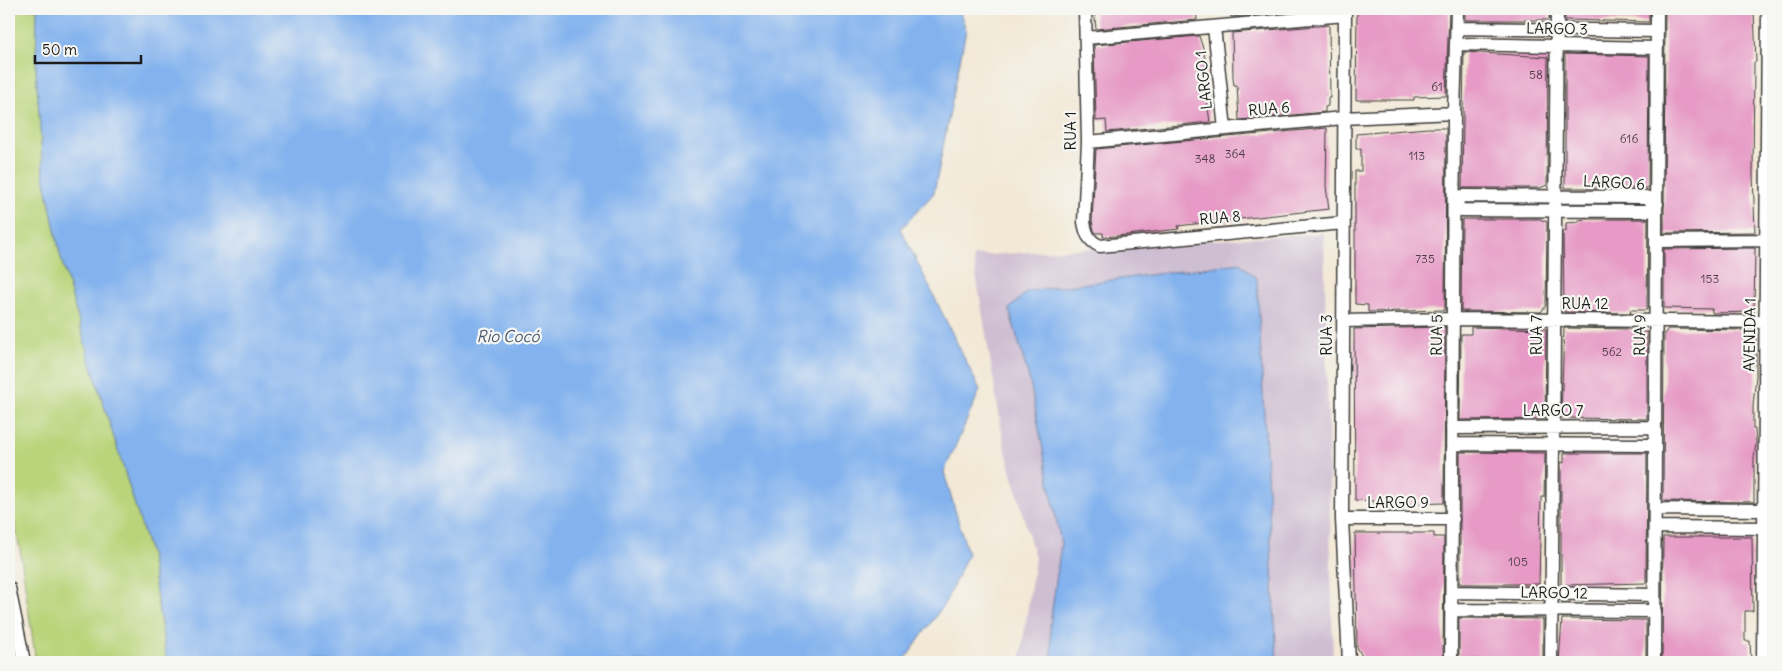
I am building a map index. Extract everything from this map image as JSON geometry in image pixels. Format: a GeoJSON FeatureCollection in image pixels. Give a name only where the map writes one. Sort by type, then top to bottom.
{"type":"FeatureCollection","features":[{"type":"Feature","properties":{"kind":"street","name":"RUA 1"},"geometry":{"type":"LineString","coordinates":[[1085,9],[1088,142],[1084,222],[1089,239],[1100,246]]}},
{"type":"Feature","properties":{"kind":"street","name":"RUA 5"},"geometry":{"type":"LineString","coordinates":[[1452,662],[1456,9]]}},
{"type":"Feature","properties":{"kind":"street","name":"RUA 7"},"geometry":{"type":"LineString","coordinates":[[1551,662],[1556,9]]}},
{"type":"Feature","properties":{"kind":"street","name":"RUA 9"},"geometry":{"type":"LineString","coordinates":[[1654,662],[1657,9]]}},
{"type":"Feature","properties":{"kind":"street","name":"AVENIDA 1"},"geometry":{"type":"LineString","coordinates":[[1763,662],[1768,9]]}},
{"type":"Feature","properties":{"kind":"street"},"geometry":{"type":"LineString","coordinates":[[1086,38],[1345,12]]}},
{"type":"Feature","properties":{"kind":"street","name":"RUA 3"},"geometry":{"type":"LineString","coordinates":[[1345,12],[1342,519],[1349,662]]}},
{"type":"Feature","properties":{"kind":"street","name":"LARGO 1"},"geometry":{"type":"LineString","coordinates":[[1214,26],[1226,129]]}},
{"type":"Feature","properties":{"kind":"street","name":"LARGO 3"},"geometry":{"type":"LineString","coordinates":[[1456,28],[1557,28],[1657,32]]}},
{"type":"Feature","properties":{"kind":"street","name":"LARGO 3"},"geometry":{"type":"LineString","coordinates":[[1456,44],[1657,48]]}},
{"type":"Feature","properties":{"kind":"street","name":"RUA 6"},"geometry":{"type":"LineString","coordinates":[[1088,142],[1343,118],[1454,113]]}},
{"type":"Feature","properties":{"kind":"street","name":"LARGO 6"},"geometry":{"type":"LineString","coordinates":[[1462,196],[1554,197],[1646,197],[1657,204],[1647,211],[1554,211],[1461,210],[1455,203],[1462,196]]}},
{"type":"Feature","properties":{"kind":"street","name":"RUA 8"},"geometry":{"type":"LineString","coordinates":[[1100,246],[1343,223]]}},
{"type":"Feature","properties":{"kind":"street"},"geometry":{"type":"LineString","coordinates":[[1657,241],[1767,240]]}},
{"type":"Feature","properties":{"kind":"street","name":"RUA 12"},"geometry":{"type":"LineString","coordinates":[[1343,321],[1453,319],[1767,322]]}},
{"type":"Feature","properties":{"kind":"street","name":"LARGO 7"},"geometry":{"type":"LineString","coordinates":[[1452,428],[1654,427]]}},
{"type":"Feature","properties":{"kind":"street"},"geometry":{"type":"LineString","coordinates":[[1452,444],[1654,444]]}},
{"type":"Feature","properties":{"kind":"street"},"geometry":{"type":"LineString","coordinates":[[1655,509],[1764,510]]}},
{"type":"Feature","properties":{"kind":"street","name":"LARGO 9"},"geometry":{"type":"LineString","coordinates":[[1342,519],[1453,519]]}},
{"type":"Feature","properties":{"kind":"street"},"geometry":{"type":"LineString","coordinates":[[1655,527],[1764,528]]}},
{"type":"Feature","properties":{"kind":"street"},"geometry":{"type":"LineString","coordinates":[[9,588],[24,662]]}},
{"type":"Feature","properties":{"kind":"street","name":"LARGO 12"},"geometry":{"type":"LineString","coordinates":[[1453,592],[1654,594]]}},
{"type":"Feature","properties":{"kind":"street","name":"LARGO 12"},"geometry":{"type":"LineString","coordinates":[[1453,610],[1655,611]]}},
{"type":"Feature","properties":{"kind":"shaded area"},"geometry":{"type":"Polygon","coordinates":[[[1324,233],[1333,662],[1020,662],[1035,558],[1004,444],[973,256],[1324,233]]]}},
{"type":"Feature","properties":{"kind":"green space"},"geometry":{"type":"Polygon","coordinates":[[[9,9],[37,9],[36,70],[43,171],[60,254],[88,354],[150,553],[167,662],[37,662],[35,656],[20,550],[9,494],[9,9]]]}},
{"type":"Feature","properties":{"kind":"water","name":"Rio Cocó"},"geometry":{"type":"Polygon","coordinates":[[[37,9],[959,9],[966,30],[934,193],[901,229],[980,390],[944,472],[968,554],[945,603],[903,662],[167,662],[150,553],[88,354],[60,254],[43,171],[36,70],[37,9]]]}},
{"type":"Feature","properties":{"kind":"water"},"geometry":{"type":"Polygon","coordinates":[[[1240,263],[1257,279],[1277,662],[1052,662],[1050,625],[1061,544],[1030,382],[1009,309],[1028,291],[1240,263]]]}},
{"type":"Feature","properties":{"kind":"building"},"geometry":{"type":"Polygon","coordinates":[[[1094,9],[1196,9],[1197,20],[1096,29],[1094,9]]]}},
{"type":"Feature","properties":{"kind":"building"},"geometry":{"type":"Polygon","coordinates":[[[1230,9],[1307,9],[1307,10],[1231,17],[1230,9]]]}},
{"type":"Feature","properties":{"kind":"building"},"geometry":{"type":"Polygon","coordinates":[[[1357,9],[1449,9],[1446,96],[1414,97],[1414,100],[1356,100],[1357,9]]]}},
{"type":"Feature","properties":{"kind":"building"},"geometry":{"type":"Polygon","coordinates":[[[1465,9],[1549,9],[1549,20],[1465,20],[1465,9]]]}},
{"type":"Feature","properties":{"kind":"building"},"geometry":{"type":"Polygon","coordinates":[[[1565,9],[1649,9],[1649,22],[1565,20],[1565,9]]]}},
{"type":"Feature","properties":{"kind":"building"},"geometry":{"type":"Polygon","coordinates":[[[1665,9],[1754,10],[1756,62],[1754,62],[1753,173],[1755,232],[1664,233],[1665,9]]]}},
{"type":"Feature","properties":{"kind":"building"},"geometry":{"type":"Polygon","coordinates":[[[1329,25],[1330,98],[1328,98],[1328,106],[1325,107],[1325,112],[1239,120],[1237,85],[1234,85],[1233,78],[1232,33],[1329,25]]]}},
{"type":"Feature","properties":{"kind":"building"},"geometry":{"type":"Polygon","coordinates":[[[1199,36],[1204,51],[1207,80],[1204,81],[1210,122],[1107,132],[1106,120],[1096,121],[1094,45],[1199,36]]]}},
{"type":"Feature","properties":{"kind":"building"},"geometry":{"type":"Polygon","coordinates":[[[1464,52],[1548,57],[1547,185],[1540,188],[1462,188],[1464,52]]]}},
{"type":"Feature","properties":{"kind":"building"},"geometry":{"type":"Polygon","coordinates":[[[1565,54],[1649,56],[1648,188],[1565,188],[1565,54]]]}},
{"type":"Feature","properties":{"kind":"building"},"geometry":{"type":"Polygon","coordinates":[[[1327,128],[1326,186],[1329,209],[1178,226],[1179,229],[1127,235],[1103,237],[1103,233],[1096,233],[1094,230],[1092,221],[1096,149],[1327,128]]]}},
{"type":"Feature","properties":{"kind":"building"},"geometry":{"type":"Polygon","coordinates":[[[1446,128],[1445,310],[1368,312],[1368,305],[1355,304],[1355,171],[1361,171],[1361,149],[1356,149],[1356,134],[1446,128]]]}},
{"type":"Feature","properties":{"kind":"building"},"geometry":{"type":"Polygon","coordinates":[[[1462,219],[1540,219],[1547,222],[1546,306],[1541,312],[1461,311],[1462,219]]]}},
{"type":"Feature","properties":{"kind":"building"},"geometry":{"type":"Polygon","coordinates":[[[1648,219],[1647,310],[1630,310],[1631,313],[1564,312],[1563,230],[1566,232],[1566,223],[1579,222],[1579,220],[1648,219]]]}},
{"type":"Feature","properties":{"kind":"building"},"geometry":{"type":"Polygon","coordinates":[[[1755,248],[1754,312],[1712,313],[1712,309],[1664,308],[1664,249],[1755,248]]]}},
{"type":"Feature","properties":{"kind":"building"},"geometry":{"type":"Polygon","coordinates":[[[1445,327],[1444,503],[1382,505],[1374,504],[1374,501],[1355,500],[1354,329],[1445,327]]]}},
{"type":"Feature","properties":{"kind":"building"},"geometry":{"type":"Polygon","coordinates":[[[1471,327],[1546,329],[1545,419],[1460,420],[1461,334],[1471,334],[1471,327]]]}},
{"type":"Feature","properties":{"kind":"building"},"geometry":{"type":"Polygon","coordinates":[[[1564,328],[1631,329],[1631,332],[1647,332],[1647,419],[1561,418],[1564,328]]]}},
{"type":"Feature","properties":{"kind":"building"},"geometry":{"type":"Polygon","coordinates":[[[1668,329],[1752,330],[1756,334],[1756,376],[1753,406],[1753,429],[1755,429],[1756,443],[1754,502],[1663,501],[1664,334],[1668,329]]]}},
{"type":"Feature","properties":{"kind":"building"},"geometry":{"type":"Polygon","coordinates":[[[1460,452],[1545,453],[1544,497],[1541,497],[1539,584],[1460,584],[1460,452]]]}},
{"type":"Feature","properties":{"kind":"building"},"geometry":{"type":"Polygon","coordinates":[[[1564,453],[1647,453],[1646,583],[1561,585],[1561,462],[1564,463],[1564,453]]]}},
{"type":"Feature","properties":{"kind":"building"},"geometry":{"type":"Polygon","coordinates":[[[1355,533],[1434,533],[1434,537],[1444,537],[1443,662],[1365,662],[1357,647],[1355,533]]]}},
{"type":"Feature","properties":{"kind":"building"},"geometry":{"type":"Polygon","coordinates":[[[1663,537],[1752,537],[1753,611],[1745,611],[1745,641],[1750,641],[1751,662],[1662,662],[1663,537]]]}},
{"type":"Feature","properties":{"kind":"building"},"geometry":{"type":"Polygon","coordinates":[[[1459,618],[1543,619],[1543,662],[1469,659],[1469,662],[1459,662],[1459,618]]]}},
{"type":"Feature","properties":{"kind":"building"},"geometry":{"type":"Polygon","coordinates":[[[1562,619],[1646,620],[1646,662],[1559,662],[1562,619]]]}}]}
